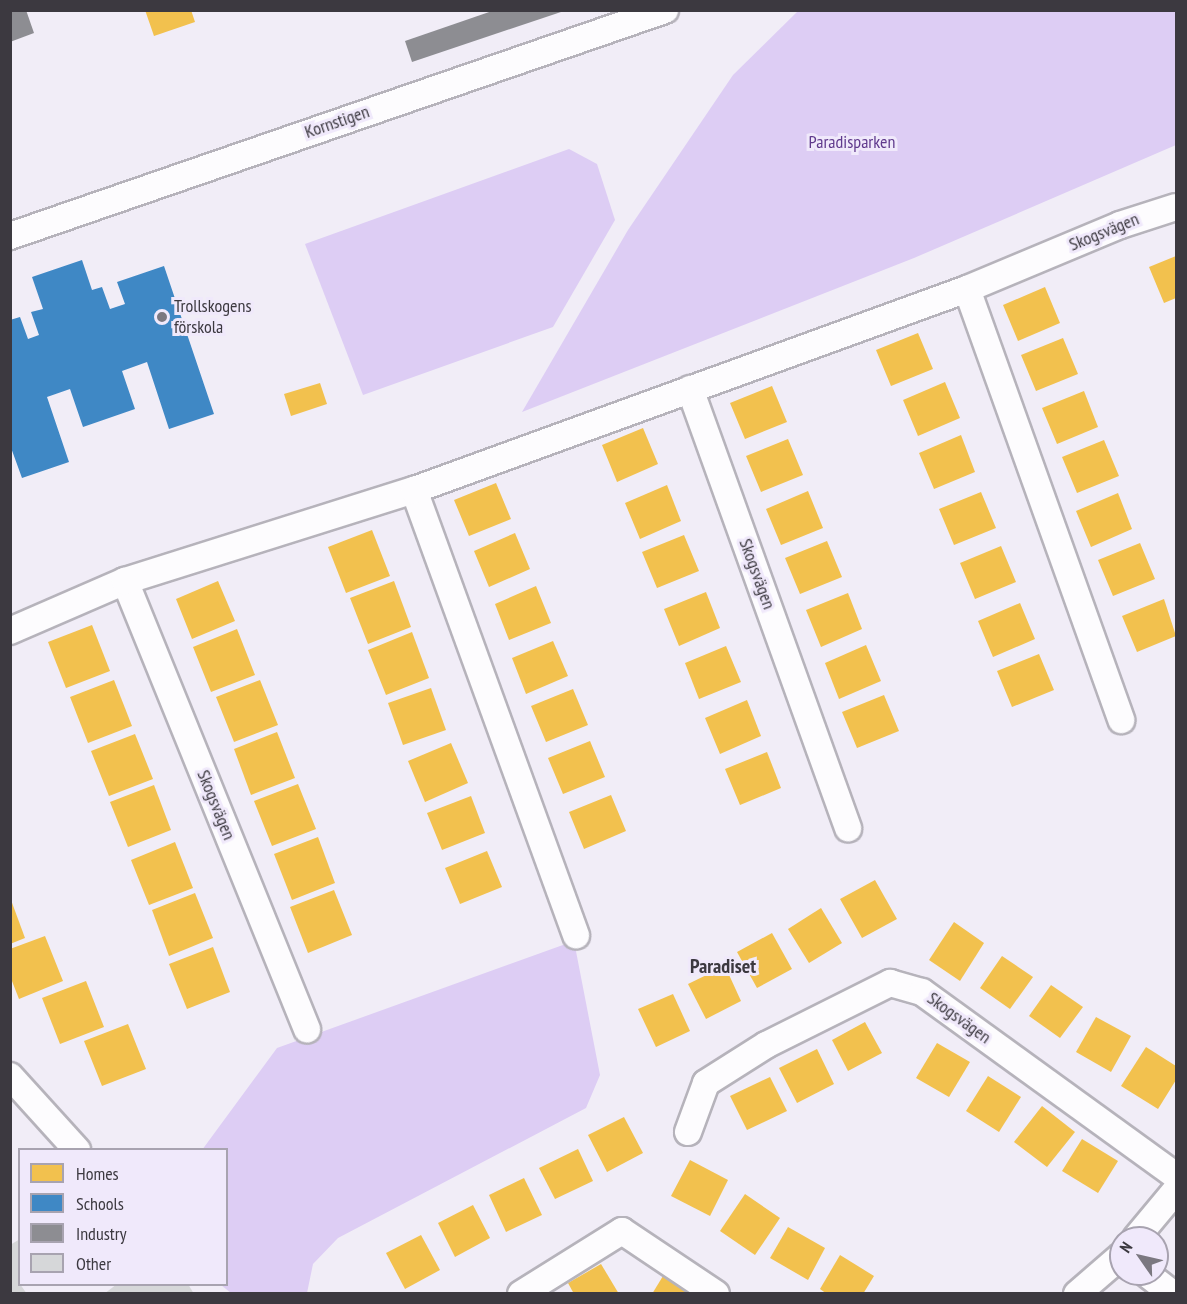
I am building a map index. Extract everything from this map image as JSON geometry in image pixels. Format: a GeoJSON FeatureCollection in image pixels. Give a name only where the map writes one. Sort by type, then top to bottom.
{"type":"FeatureCollection","features":[{"type":"Feature","properties":{"kind":"street","name":"Kornstigen"},"geometry":{"type":"LineString","coordinates":[[10,236],[665,10]]}},
{"type":"Feature","properties":{"kind":"street","name":"Skogsvägen"},"geometry":{"type":"LineString","coordinates":[[10,631],[125,581],[414,490],[967,289],[1120,225],[1176,207]]}},
{"type":"Feature","properties":{"kind":"street"},"geometry":{"type":"LineString","coordinates":[[967,289],[1121,720]]}},
{"type":"Feature","properties":{"kind":"street","name":"Skogsvägen"},"geometry":{"type":"LineString","coordinates":[[690,389],[848,828]]}},
{"type":"Feature","properties":{"kind":"street"},"geometry":{"type":"LineString","coordinates":[[414,490],[576,935]]}},
{"type":"Feature","properties":{"kind":"street","name":"Skogsvägen"},"geometry":{"type":"LineString","coordinates":[[125,581],[307,1029]]}},
{"type":"Feature","properties":{"kind":"street","name":"Skogsvägen"},"geometry":{"type":"LineString","coordinates":[[688,1132],[706,1083],[766,1046],[890,983],[922,992],[1176,1176]]}},
{"type":"Feature","properties":{"kind":"street"},"geometry":{"type":"LineString","coordinates":[[10,1076],[76,1148]]}},
{"type":"Feature","properties":{"kind":"street"},"geometry":{"type":"LineString","coordinates":[[1146,1226],[1176,1190]]}},
{"type":"Feature","properties":{"kind":"street"},"geometry":{"type":"LineString","coordinates":[[521,1293],[621,1232],[716,1293]]}},
{"type":"Feature","properties":{"kind":"street"},"geometry":{"type":"LineString","coordinates":[[1077,1293],[1109,1266]]}},
{"type":"Feature","properties":{"kind":"green space","name":"Paradisparken"},"geometry":{"type":"Polygon","coordinates":[[[798,11],[1176,11],[1176,145],[914,258],[522,412],[628,230],[733,75],[798,11]]]}},
{"type":"Feature","properties":{"kind":"green space"},"geometry":{"type":"Polygon","coordinates":[[[569,149],[597,164],[615,220],[553,327],[363,395],[305,244],[569,149]]]}},
{"type":"Feature","properties":{"kind":"green space"},"geometry":{"type":"Polygon","coordinates":[[[574,941],[600,1075],[586,1108],[338,1238],[313,1264],[307,1293],[231,1293],[222,1286],[228,1286],[228,1148],[203,1148],[277,1048],[574,941]]]}},
{"type":"Feature","properties":{"kind":"building: Homes"},"geometry":{"type":"Polygon","coordinates":[[[145,10],[191,10],[195,22],[154,36],[145,10]]]}},
{"type":"Feature","properties":{"kind":"building: Homes"},"geometry":{"type":"Polygon","coordinates":[[[1176,256],[1176,298],[1164,303],[1149,267],[1176,256]]]}},
{"type":"Feature","properties":{"kind":"building: Homes"},"geometry":{"type":"Polygon","coordinates":[[[1045,287],[1060,323],[1018,341],[1003,305],[1045,287]]]}},
{"type":"Feature","properties":{"kind":"building: Homes"},"geometry":{"type":"Polygon","coordinates":[[[918,333],[933,369],[891,386],[876,350],[918,333]]]}},
{"type":"Feature","properties":{"kind":"building: Homes"},"geometry":{"type":"Polygon","coordinates":[[[1063,338],[1078,374],[1036,391],[1021,355],[1063,338]]]}},
{"type":"Feature","properties":{"kind":"building: Homes"},"geometry":{"type":"Polygon","coordinates":[[[945,382],[960,418],[918,436],[903,400],[945,382]]]}},
{"type":"Feature","properties":{"kind":"building: Homes"},"geometry":{"type":"Polygon","coordinates":[[[320,383],[327,404],[291,416],[284,394],[320,383]]]}},
{"type":"Feature","properties":{"kind":"building: Homes"},"geometry":{"type":"Polygon","coordinates":[[[772,386],[787,422],[745,439],[730,403],[772,386]]]}},
{"type":"Feature","properties":{"kind":"building: Homes"},"geometry":{"type":"Polygon","coordinates":[[[1084,391],[1098,427],[1057,444],[1042,408],[1084,391]]]}},
{"type":"Feature","properties":{"kind":"building: Homes"},"geometry":{"type":"Polygon","coordinates":[[[643,428],[658,464],[617,482],[602,445],[643,428]]]}},
{"type":"Feature","properties":{"kind":"building: Homes"},"geometry":{"type":"Polygon","coordinates":[[[961,435],[975,472],[934,489],[919,453],[961,435]]]}},
{"type":"Feature","properties":{"kind":"building: Homes"},"geometry":{"type":"Polygon","coordinates":[[[788,439],[803,475],[761,492],[746,456],[788,439]]]}},
{"type":"Feature","properties":{"kind":"building: Homes"},"geometry":{"type":"Polygon","coordinates":[[[1104,440],[1119,476],[1077,493],[1062,457],[1104,440]]]}},
{"type":"Feature","properties":{"kind":"building: Homes"},"geometry":{"type":"Polygon","coordinates":[[[496,483],[511,519],[469,536],[454,500],[496,483]]]}},
{"type":"Feature","properties":{"kind":"building: Homes"},"geometry":{"type":"Polygon","coordinates":[[[667,485],[681,521],[640,539],[625,503],[667,485]]]}},
{"type":"Feature","properties":{"kind":"building: Homes"},"geometry":{"type":"Polygon","coordinates":[[[808,491],[823,528],[781,545],[766,509],[808,491]]]}},
{"type":"Feature","properties":{"kind":"building: Homes"},"geometry":{"type":"Polygon","coordinates":[[[981,492],[996,528],[954,545],[939,509],[981,492]]]}},
{"type":"Feature","properties":{"kind":"building: Homes"},"geometry":{"type":"Polygon","coordinates":[[[1118,493],[1132,529],[1091,547],[1076,511],[1118,493]]]}},
{"type":"Feature","properties":{"kind":"building: Homes"},"geometry":{"type":"Polygon","coordinates":[[[372,530],[390,576],[346,593],[328,547],[372,530]]]}},
{"type":"Feature","properties":{"kind":"building: Homes"},"geometry":{"type":"Polygon","coordinates":[[[515,533],[530,569],[489,587],[474,551],[515,533]]]}},
{"type":"Feature","properties":{"kind":"building: Homes"},"geometry":{"type":"Polygon","coordinates":[[[684,535],[699,571],[657,588],[642,552],[684,535]]]}},
{"type":"Feature","properties":{"kind":"building: Homes"},"geometry":{"type":"Polygon","coordinates":[[[827,541],[842,577],[800,594],[785,558],[827,541]]]}},
{"type":"Feature","properties":{"kind":"building: Homes"},"geometry":{"type":"Polygon","coordinates":[[[1140,543],[1155,579],[1113,596],[1098,560],[1140,543]]]}},
{"type":"Feature","properties":{"kind":"building: Homes"},"geometry":{"type":"Polygon","coordinates":[[[1001,546],[1016,582],[975,599],[960,563],[1001,546]]]}},
{"type":"Feature","properties":{"kind":"building: Homes"},"geometry":{"type":"Polygon","coordinates":[[[218,581],[235,621],[192,639],[176,599],[218,581]]]}},
{"type":"Feature","properties":{"kind":"building: Homes"},"geometry":{"type":"Polygon","coordinates":[[[394,581],[411,627],[368,644],[350,598],[394,581]]]}},
{"type":"Feature","properties":{"kind":"building: Homes"},"geometry":{"type":"Polygon","coordinates":[[[536,586],[551,623],[509,640],[495,604],[536,586]]]}},
{"type":"Feature","properties":{"kind":"building: Homes"},"geometry":{"type":"Polygon","coordinates":[[[706,592],[720,628],[679,646],[664,609],[706,592]]]}},
{"type":"Feature","properties":{"kind":"building: Homes"},"geometry":{"type":"Polygon","coordinates":[[[848,593],[862,629],[821,647],[806,610],[848,593]]]}},
{"type":"Feature","properties":{"kind":"building: Homes"},"geometry":{"type":"Polygon","coordinates":[[[1164,599],[1176,636],[1137,652],[1122,616],[1164,599]]]}},
{"type":"Feature","properties":{"kind":"building: Homes"},"geometry":{"type":"Polygon","coordinates":[[[1020,603],[1035,639],[993,657],[978,621],[1020,603]]]}},
{"type":"Feature","properties":{"kind":"building: Homes"},"geometry":{"type":"Polygon","coordinates":[[[92,625],[110,671],[66,688],[48,642],[92,625]]]}},
{"type":"Feature","properties":{"kind":"building: Homes"},"geometry":{"type":"Polygon","coordinates":[[[237,629],[255,675],[211,692],[193,647],[237,629]]]}},
{"type":"Feature","properties":{"kind":"building: Homes"},"geometry":{"type":"Polygon","coordinates":[[[412,632],[429,678],[386,695],[368,650],[412,632]]]}},
{"type":"Feature","properties":{"kind":"building: Homes"},"geometry":{"type":"Polygon","coordinates":[[[553,641],[568,676],[526,694],[512,658],[553,641]]]}},
{"type":"Feature","properties":{"kind":"building: Homes"},"geometry":{"type":"Polygon","coordinates":[[[866,645],[881,681],[839,699],[825,663],[866,645]]]}},
{"type":"Feature","properties":{"kind":"building: Homes"},"geometry":{"type":"Polygon","coordinates":[[[726,646],[741,682],[699,699],[685,663],[726,646]]]}},
{"type":"Feature","properties":{"kind":"building: Homes"},"geometry":{"type":"Polygon","coordinates":[[[1039,654],[1054,690],[1012,707],[997,671],[1039,654]]]}},
{"type":"Feature","properties":{"kind":"building: Homes"},"geometry":{"type":"Polygon","coordinates":[[[114,680],[132,726],[88,743],[70,697],[114,680]]]}},
{"type":"Feature","properties":{"kind":"building: Homes"},"geometry":{"type":"Polygon","coordinates":[[[260,680],[278,725],[234,742],[216,697],[260,680]]]}},
{"type":"Feature","properties":{"kind":"building: Homes"},"geometry":{"type":"Polygon","coordinates":[[[431,688],[446,730],[403,745],[388,703],[431,688]]]}},
{"type":"Feature","properties":{"kind":"building: Homes"},"geometry":{"type":"Polygon","coordinates":[[[573,689],[588,725],[546,742],[531,706],[573,689]]]}},
{"type":"Feature","properties":{"kind":"building: Homes"},"geometry":{"type":"Polygon","coordinates":[[[884,695],[899,731],[857,748],[842,712],[884,695]]]}},
{"type":"Feature","properties":{"kind":"building: Homes"},"geometry":{"type":"Polygon","coordinates":[[[747,700],[761,736],[720,754],[705,718],[747,700]]]}},
{"type":"Feature","properties":{"kind":"building: Homes"},"geometry":{"type":"Polygon","coordinates":[[[277,732],[295,778],[251,795],[234,749],[277,732]]]}},
{"type":"Feature","properties":{"kind":"building: Homes"},"geometry":{"type":"Polygon","coordinates":[[[135,734],[153,779],[109,796],[91,751],[135,734]]]}},
{"type":"Feature","properties":{"kind":"building: Homes"},"geometry":{"type":"Polygon","coordinates":[[[590,741],[605,777],[563,794],[548,758],[590,741]]]}},
{"type":"Feature","properties":{"kind":"building: Homes"},"geometry":{"type":"Polygon","coordinates":[[[451,743],[468,783],[425,802],[408,761],[451,743]]]}},
{"type":"Feature","properties":{"kind":"building: Homes"},"geometry":{"type":"Polygon","coordinates":[[[767,752],[781,788],[740,805],[725,769],[767,752]]]}},
{"type":"Feature","properties":{"kind":"building: Homes"},"geometry":{"type":"Polygon","coordinates":[[[298,784],[316,829],[272,846],[254,801],[298,784]]]}},
{"type":"Feature","properties":{"kind":"building: Homes"},"geometry":{"type":"Polygon","coordinates":[[[154,785],[171,830],[128,847],[110,802],[154,785]]]}},
{"type":"Feature","properties":{"kind":"building: Homes"},"geometry":{"type":"Polygon","coordinates":[[[611,795],[626,831],[584,849],[569,812],[611,795]]]}},
{"type":"Feature","properties":{"kind":"building: Homes"},"geometry":{"type":"Polygon","coordinates":[[[471,796],[485,833],[442,850],[427,813],[471,796]]]}},
{"type":"Feature","properties":{"kind":"building: Homes"},"geometry":{"type":"Polygon","coordinates":[[[318,837],[335,883],[292,900],[274,854],[318,837]]]}},
{"type":"Feature","properties":{"kind":"building: Homes"},"geometry":{"type":"Polygon","coordinates":[[[175,842],[193,888],[149,905],[131,860],[175,842]]]}},
{"type":"Feature","properties":{"kind":"building: Homes"},"geometry":{"type":"Polygon","coordinates":[[[487,851],[502,887],[460,904],[445,868],[487,851]]]}},
{"type":"Feature","properties":{"kind":"building: Homes"},"geometry":{"type":"Polygon","coordinates":[[[875,880],[897,919],[862,938],[840,899],[875,880]]]}},
{"type":"Feature","properties":{"kind":"building: Homes"},"geometry":{"type":"Polygon","coordinates":[[[334,890],[352,935],[308,953],[290,907],[334,890]]]}},
{"type":"Feature","properties":{"kind":"building: Homes"},"geometry":{"type":"Polygon","coordinates":[[[195,893],[213,938],[169,956],[152,910],[195,893]]]}},
{"type":"Feature","properties":{"kind":"building: Homes"},"geometry":{"type":"Polygon","coordinates":[[[10,901],[25,938],[10,944],[10,901]]]}},
{"type":"Feature","properties":{"kind":"building: Homes"},"geometry":{"type":"Polygon","coordinates":[[[821,908],[842,943],[809,963],[788,929],[821,908]]]}},
{"type":"Feature","properties":{"kind":"building: Homes"},"geometry":{"type":"Polygon","coordinates":[[[954,922],[984,943],[960,981],[929,960],[954,922]]]}},
{"type":"Feature","properties":{"kind":"building: Homes"},"geometry":{"type":"Polygon","coordinates":[[[772,933],[792,969],[757,988],[737,952],[772,933]]]}},
{"type":"Feature","properties":{"kind":"building: Homes"},"geometry":{"type":"Polygon","coordinates":[[[45,936],[63,981],[19,999],[10,976],[10,949],[45,936]]]}},
{"type":"Feature","properties":{"kind":"building: Homes"},"geometry":{"type":"Polygon","coordinates":[[[213,947],[230,992],[187,1009],[169,964],[213,947]]]}},
{"type":"Feature","properties":{"kind":"building: Homes"},"geometry":{"type":"Polygon","coordinates":[[[1002,956],[1033,977],[1010,1009],[980,988],[1002,956]]]}},
{"type":"Feature","properties":{"kind":"building: Homes"},"geometry":{"type":"Polygon","coordinates":[[[725,966],[741,1001],[706,1019],[688,984],[725,966]]]}},
{"type":"Feature","properties":{"kind":"building: Homes"},"geometry":{"type":"Polygon","coordinates":[[[86,981],[104,1027],[60,1044],[42,998],[86,981]]]}},
{"type":"Feature","properties":{"kind":"building: Homes"},"geometry":{"type":"Polygon","coordinates":[[[1051,985],[1083,1007],[1060,1038],[1029,1016],[1051,985]]]}},
{"type":"Feature","properties":{"kind":"building: Homes"},"geometry":{"type":"Polygon","coordinates":[[[673,994],[690,1031],[656,1047],[638,1009],[673,994]]]}},
{"type":"Feature","properties":{"kind":"building: Homes"},"geometry":{"type":"Polygon","coordinates":[[[1096,1017],[1131,1036],[1111,1072],[1076,1052],[1096,1017]]]}},
{"type":"Feature","properties":{"kind":"building: Homes"},"geometry":{"type":"Polygon","coordinates":[[[865,1022],[882,1053],[848,1071],[832,1040],[865,1022]]]}},
{"type":"Feature","properties":{"kind":"building: Homes"},"geometry":{"type":"Polygon","coordinates":[[[128,1024],[146,1069],[102,1086],[84,1041],[128,1024]]]}},
{"type":"Feature","properties":{"kind":"building: Homes"},"geometry":{"type":"Polygon","coordinates":[[[937,1043],[970,1062],[949,1097],[916,1078],[937,1043]]]}},
{"type":"Feature","properties":{"kind":"building: Homes"},"geometry":{"type":"Polygon","coordinates":[[[1146,1047],[1176,1066],[1176,1080],[1158,1109],[1121,1086],[1146,1047]]]}},
{"type":"Feature","properties":{"kind":"building: Homes"},"geometry":{"type":"Polygon","coordinates":[[[817,1049],[834,1084],[797,1103],[779,1068],[817,1049]]]}},
{"type":"Feature","properties":{"kind":"building: Homes"},"geometry":{"type":"Polygon","coordinates":[[[988,1076],[1021,1097],[999,1132],[966,1111],[988,1076]]]}},
{"type":"Feature","properties":{"kind":"building: Homes"},"geometry":{"type":"Polygon","coordinates":[[[770,1077],[787,1111],[747,1130],[730,1096],[770,1077]]]}},
{"type":"Feature","properties":{"kind":"building: Homes"},"geometry":{"type":"Polygon","coordinates":[[[1042,1106],[1075,1132],[1047,1167],[1014,1142],[1042,1106]]]}},
{"type":"Feature","properties":{"kind":"building: Homes"},"geometry":{"type":"Polygon","coordinates":[[[624,1117],[643,1153],[607,1172],[588,1135],[624,1117]]]}},
{"type":"Feature","properties":{"kind":"building: Homes"},"geometry":{"type":"Polygon","coordinates":[[[1082,1139],[1118,1161],[1098,1193],[1062,1171],[1082,1139]]]}},
{"type":"Feature","properties":{"kind":"building: Homes"},"geometry":{"type":"Polygon","coordinates":[[[578,1149],[593,1181],[555,1199],[539,1168],[578,1149]]]}},
{"type":"Feature","properties":{"kind":"building: Homes"},"geometry":{"type":"Polygon","coordinates":[[[690,1160],[728,1180],[710,1216],[671,1196],[690,1160]]]}},
{"type":"Feature","properties":{"kind":"building: Homes"},"geometry":{"type":"Polygon","coordinates":[[[524,1178],[542,1215],[506,1232],[489,1195],[524,1178]]]}},
{"type":"Feature","properties":{"kind":"building: Homes"},"geometry":{"type":"Polygon","coordinates":[[[745,1194],[780,1218],[755,1255],[720,1231],[745,1194]]]}},
{"type":"Feature","properties":{"kind":"building: Homes"},"geometry":{"type":"Polygon","coordinates":[[[473,1205],[490,1238],[455,1257],[438,1223],[473,1205]]]}},
{"type":"Feature","properties":{"kind":"building: Homes"},"geometry":{"type":"Polygon","coordinates":[[[788,1227],[825,1248],[808,1280],[770,1258],[788,1227]]]}},
{"type":"Feature","properties":{"kind":"building: Homes"},"geometry":{"type":"Polygon","coordinates":[[[421,1235],[440,1270],[405,1289],[386,1253],[421,1235]]]}},
{"type":"Feature","properties":{"kind":"building: Homes"},"geometry":{"type":"Polygon","coordinates":[[[840,1255],[874,1276],[863,1294],[827,1294],[820,1289],[840,1255]]]}},
{"type":"Feature","properties":{"kind":"building: Homes"},"geometry":{"type":"Polygon","coordinates":[[[601,1264],[619,1294],[574,1294],[568,1283],[601,1264]]]}},
{"type":"Feature","properties":{"kind":"building: Homes"},"geometry":{"type":"Polygon","coordinates":[[[663,1276],[692,1294],[652,1294],[663,1276]]]}},
{"type":"Feature","properties":{"kind":"building: Schools"},"geometry":{"type":"Polygon","coordinates":[[[82,260],[92,290],[102,287],[110,309],[125,304],[117,282],[164,266],[214,414],[169,429],[147,362],[122,371],[135,409],[83,427],[70,389],[47,397],[69,462],[22,478],[10,445],[10,320],[20,317],[28,339],[39,335],[31,312],[43,309],[32,277],[82,260]]]}},
{"type":"Feature","properties":{"kind":"building: Industry"},"geometry":{"type":"Polygon","coordinates":[[[10,10],[26,10],[34,33],[10,42],[10,10]]]}},
{"type":"Feature","properties":{"kind":"building: Industry"},"geometry":{"type":"Polygon","coordinates":[[[495,10],[564,11],[412,62],[405,41],[495,10]]]}},
{"type":"Feature","properties":{"kind":"building: Other"},"geometry":{"type":"Polygon","coordinates":[[[18,1240],[18,1286],[21,1286],[27,1294],[10,1294],[10,1245],[18,1240]]]}},
{"type":"Feature","properties":{"kind":"building: Other"},"geometry":{"type":"Polygon","coordinates":[[[114,1286],[189,1286],[194,1294],[104,1294],[114,1286]]]}},
{"type":"Feature","properties":{"kind":"place","name":"Trollskogens förskola"},"geometry":{"type":"Point","coordinates":[162,317]}},
{"type":"Feature","properties":{"kind":"district","name":"Paradiset"},"geometry":{"type":"Point","coordinates":[723,966]}}]}
